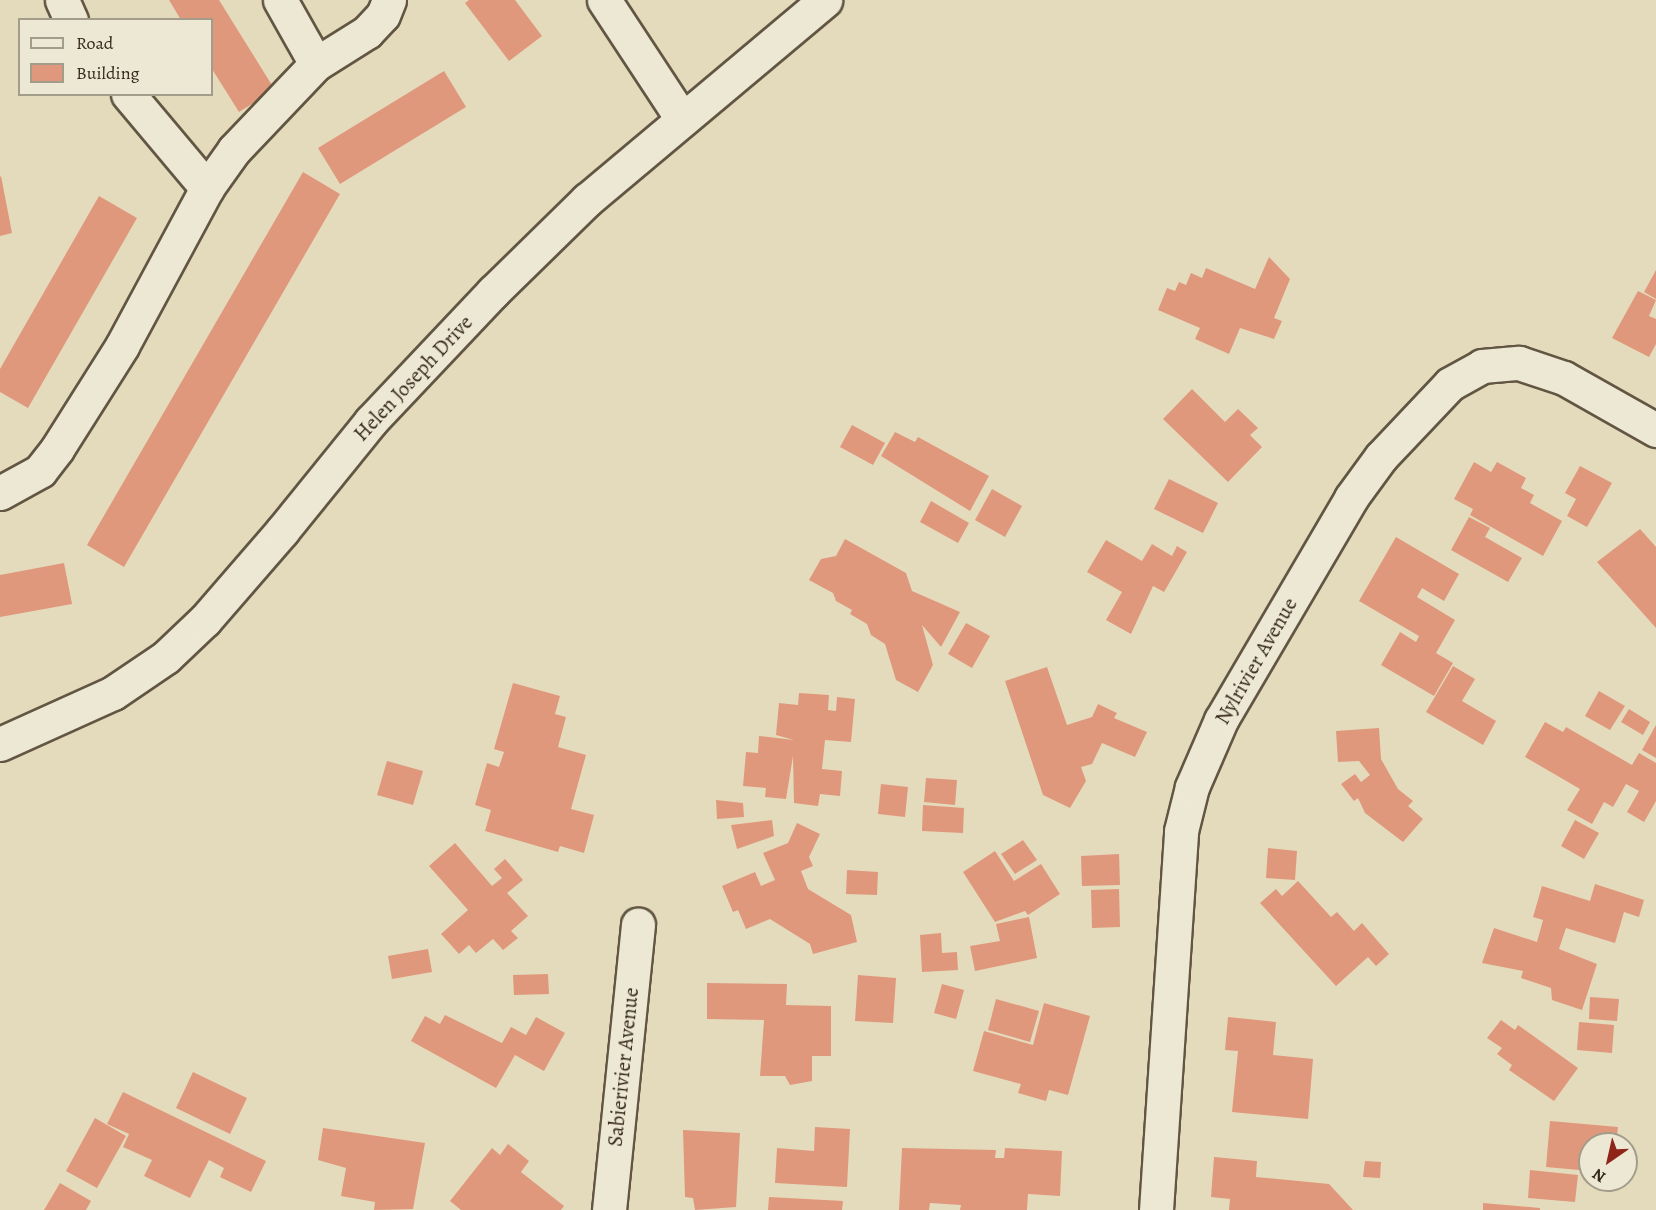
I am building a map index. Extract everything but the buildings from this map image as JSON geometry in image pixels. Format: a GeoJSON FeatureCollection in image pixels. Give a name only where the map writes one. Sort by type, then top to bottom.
{"type":"FeatureCollection","features":[{"type":"Feature","properties":{"kind":"street"},"geometry":{"type":"LineString","coordinates":[[62,0],[70,18]]}},
{"type":"Feature","properties":{"kind":"street"},"geometry":{"type":"LineString","coordinates":[[280,0],[316,64]]}},
{"type":"Feature","properties":{"kind":"street"},"geometry":{"type":"LineString","coordinates":[[0,493],[40,471],[57,450],[122,346],[207,188],[257,122],[316,64],[367,32],[383,15],[389,0]]}},
{"type":"Feature","properties":{"kind":"street"},"geometry":{"type":"LineString","coordinates":[[604,0],[681,117]]}},
{"type":"Feature","properties":{"kind":"street","name":"Helen Joseph Drive"},"geometry":{"type":"LineString","coordinates":[[0,744],[104,698],[166,657],[205,620],[282,531],[370,421],[493,291],[586,200],[681,117],[825,0]]}},
{"type":"Feature","properties":{"kind":"street"},"geometry":{"type":"LineString","coordinates":[[130,96],[207,188]]}},
{"type":"Feature","properties":{"kind":"street","name":"Nylrivier Avenue"},"geometry":{"type":"LineString","coordinates":[[1156,1210],[1181,831],[1192,787],[1221,720],[1351,498],[1382,457],[1450,384],[1482,366],[1519,363],[1564,378],[1656,430]]}},
{"type":"Feature","properties":{"kind":"street","name":"Sabierivier Avenue"},"geometry":{"type":"LineString","coordinates":[[609,1210],[638,924]]}}]}
